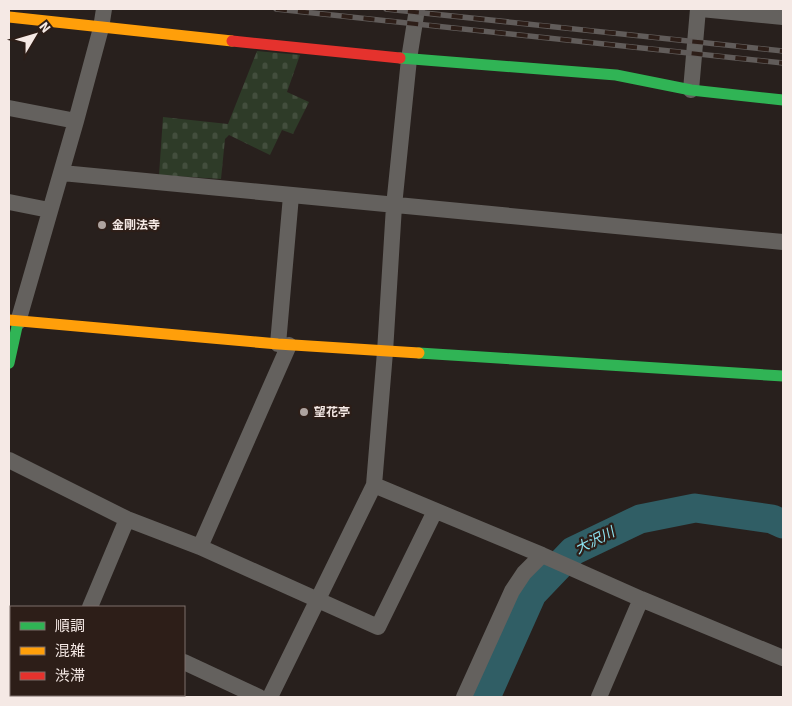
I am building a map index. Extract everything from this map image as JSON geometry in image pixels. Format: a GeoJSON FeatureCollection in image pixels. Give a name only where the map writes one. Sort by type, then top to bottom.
{"type":"FeatureCollection","features":[{"type":"Feature","properties":{"kind":"street"},"geometry":{"type":"LineString","coordinates":[[9,363],[13,321],[62,173],[102,28],[104,9]]}},
{"type":"Feature","properties":{"kind":"street"},"geometry":{"type":"LineString","coordinates":[[270,697],[374,485],[394,206],[409,59],[417,9]]}},
{"type":"Feature","properties":{"kind":"street"},"geometry":{"type":"LineString","coordinates":[[691,90],[707,9],[783,17]]}},
{"type":"Feature","properties":{"kind":"street"},"geometry":{"type":"LineString","coordinates":[[9,17],[409,59],[616,75],[691,90],[783,100]]}},
{"type":"Feature","properties":{"kind":"street"},"geometry":{"type":"LineString","coordinates":[[9,108],[76,121]]}},
{"type":"Feature","properties":{"kind":"street"},"geometry":{"type":"LineString","coordinates":[[62,173],[783,242]]}},
{"type":"Feature","properties":{"kind":"street"},"geometry":{"type":"LineString","coordinates":[[200,547],[284,345],[291,196]]}},
{"type":"Feature","properties":{"kind":"street"},"geometry":{"type":"LineString","coordinates":[[9,202],[49,210]]}},
{"type":"Feature","properties":{"kind":"street"},"geometry":{"type":"LineString","coordinates":[[13,321],[284,345],[783,376]]}},
{"type":"Feature","properties":{"kind":"street"},"geometry":{"type":"LineString","coordinates":[[9,460],[127,520],[200,547],[378,627],[435,511]]}},
{"type":"Feature","properties":{"kind":"street"},"geometry":{"type":"LineString","coordinates":[[374,485],[783,658]]}},
{"type":"Feature","properties":{"kind":"street"},"geometry":{"type":"LineString","coordinates":[[90,606],[127,520]]}},
{"type":"Feature","properties":{"kind":"street"},"geometry":{"type":"LineString","coordinates":[[464,697],[512,591],[524,573],[542,555]]}},
{"type":"Feature","properties":{"kind":"street"},"geometry":{"type":"LineString","coordinates":[[599,697],[641,599]]}},
{"type":"Feature","properties":{"kind":"street"},"geometry":{"type":"LineString","coordinates":[[185,662],[259,697]]}},
{"type":"Feature","properties":{"kind":"green space"},"geometry":{"type":"Polygon","coordinates":[[[257,51],[300,55],[287,92],[309,102],[293,134],[282,130],[270,155],[229,135],[225,139],[221,179],[159,175],[163,117],[228,124],[257,51]]]}},
{"type":"Feature","properties":{"kind":"waterway","name":"大沢川"},"geometry":{"type":"LineString","coordinates":[[486,697],[532,594],[573,551],[640,519],[695,508],[772,519],[783,524]]}},
{"type":"Feature","properties":{"kind":"railway"},"geometry":{"type":"LineString","coordinates":[[276,9],[783,63]]}},
{"type":"Feature","properties":{"kind":"railway"},"geometry":{"type":"LineString","coordinates":[[386,9],[783,51]]}},
{"type":"Feature","properties":{"kind":"traffic: fast"},"geometry":{"type":"LineString","coordinates":[[400,58],[616,75],[691,90],[783,100]]}},
{"type":"Feature","properties":{"kind":"traffic: fast"},"geometry":{"type":"LineString","coordinates":[[9,363],[18,322]]}},
{"type":"Feature","properties":{"kind":"traffic: fast"},"geometry":{"type":"LineString","coordinates":[[419,353],[783,376]]}},
{"type":"Feature","properties":{"kind":"traffic: slow"},"geometry":{"type":"LineString","coordinates":[[9,17],[232,41]]}},
{"type":"Feature","properties":{"kind":"traffic: slow"},"geometry":{"type":"LineString","coordinates":[[9,320],[278,344],[419,353]]}},
{"type":"Feature","properties":{"kind":"traffic: jam"},"geometry":{"type":"LineString","coordinates":[[232,41],[400,58]]}},
{"type":"Feature","properties":{"kind":"place","name":"金剛法寺"},"geometry":{"type":"Point","coordinates":[102,225]}},
{"type":"Feature","properties":{"kind":"place","name":"望花亭"},"geometry":{"type":"Point","coordinates":[304,412]}}]}
